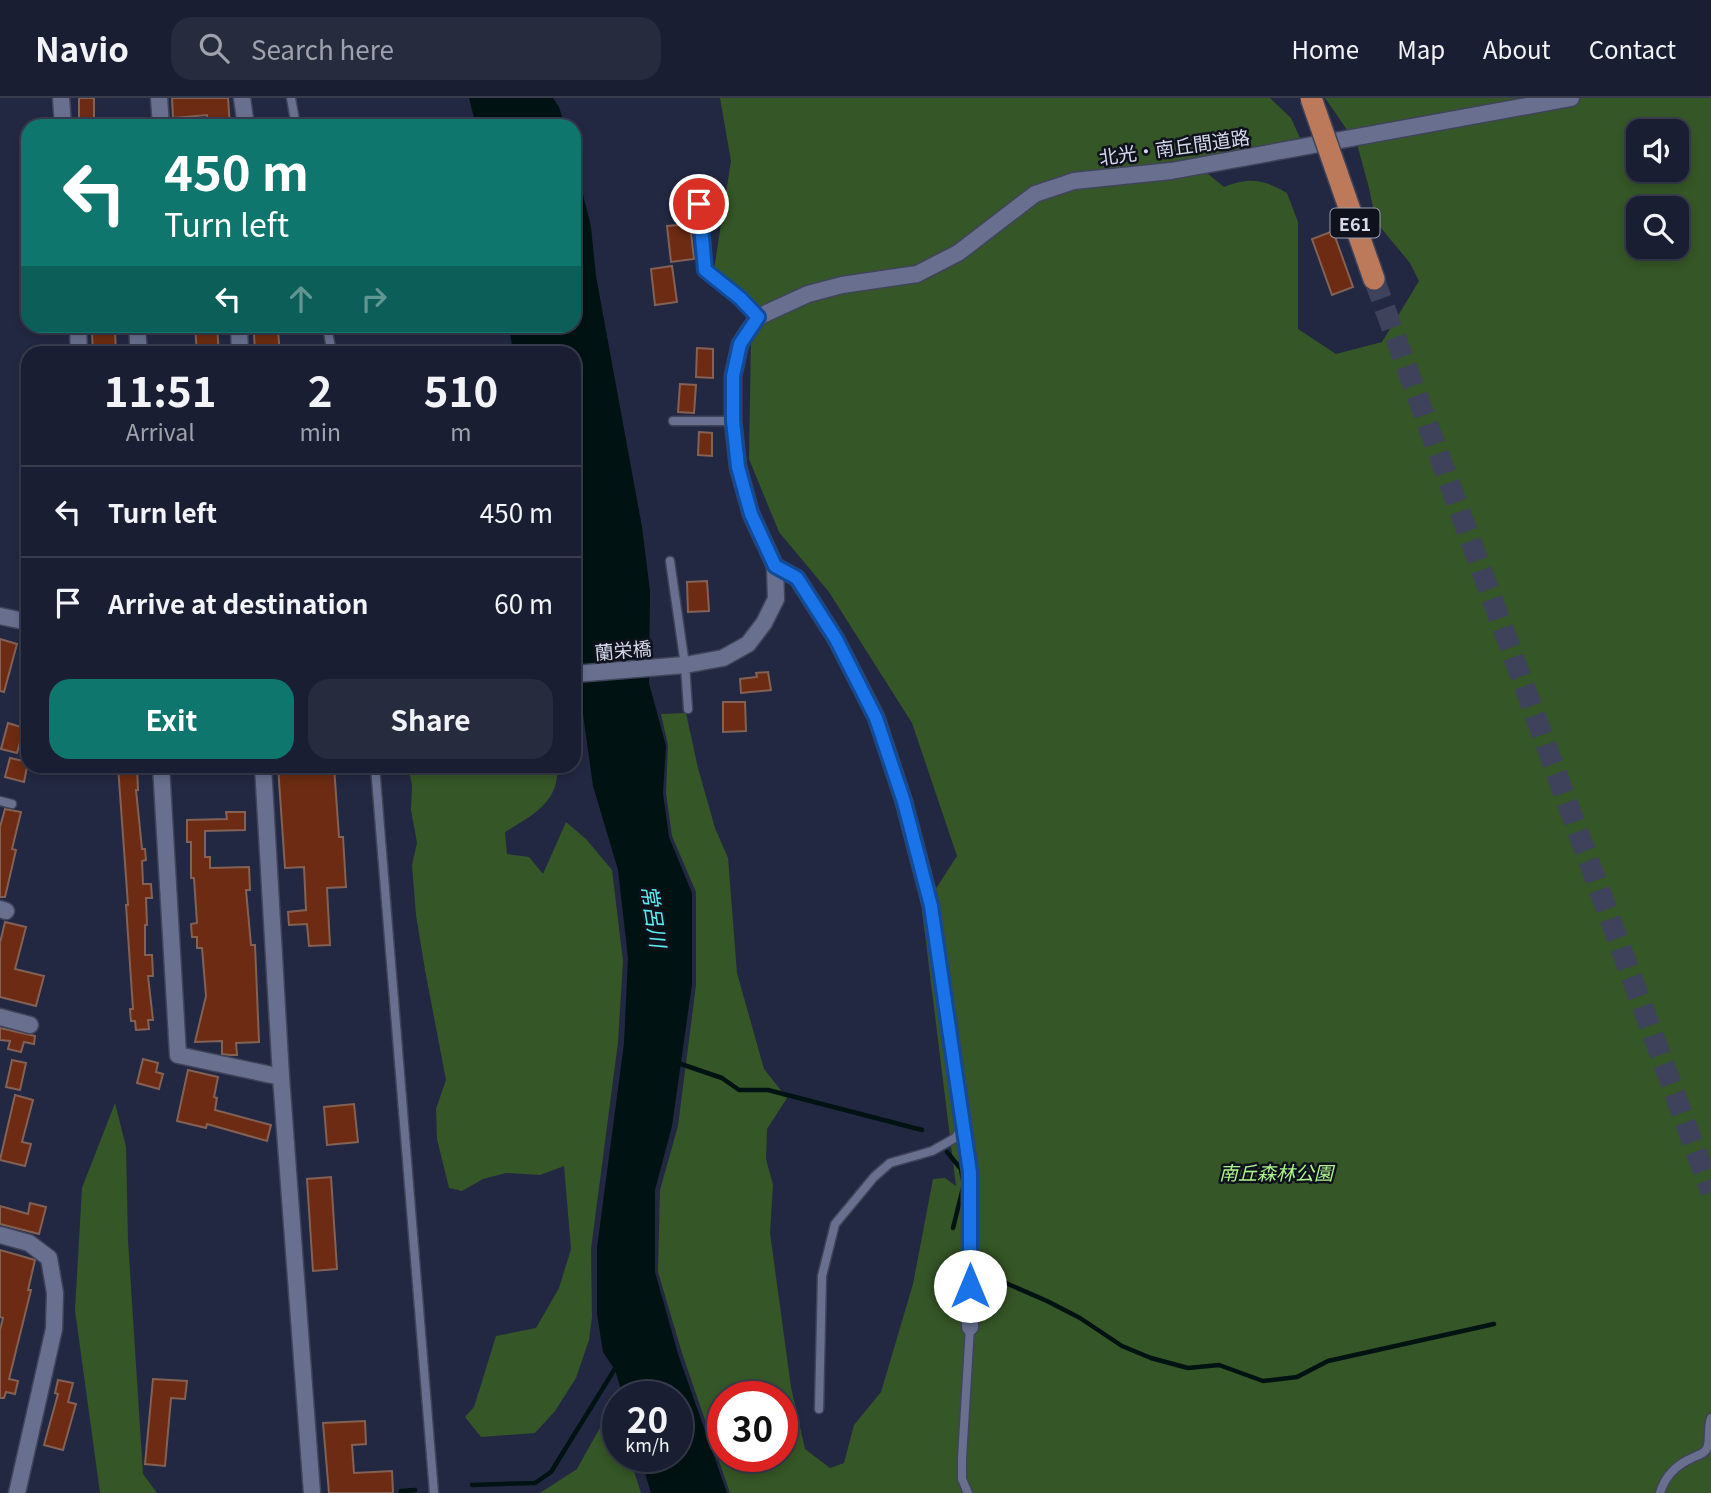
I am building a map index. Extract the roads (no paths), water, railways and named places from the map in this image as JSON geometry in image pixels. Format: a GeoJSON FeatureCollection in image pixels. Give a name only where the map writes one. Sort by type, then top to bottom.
{"type":"FeatureCollection","features":[{"type":"Feature","properties":{"kind":"highway","name":"E61"},"geometry":{"type":"LineString","coordinates":[[1311,98],[1374,279]]}},
{"type":"Feature","properties":{"kind":"street"},"geometry":{"type":"LineString","coordinates":[[61,98],[62,119]]}},
{"type":"Feature","properties":{"kind":"street"},"geometry":{"type":"LineString","coordinates":[[159,98],[160,119]]}},
{"type":"Feature","properties":{"kind":"street"},"geometry":{"type":"LineString","coordinates":[[242,98],[245,119]]}},
{"type":"Feature","properties":{"kind":"street","name":"北光・南丘間道路"},"geometry":{"type":"LineString","coordinates":[[758,317],[808,294],[842,285],[917,274],[958,253],[1035,194],[1074,181],[1171,171],[1571,98]]}},
{"type":"Feature","properties":{"kind":"street"},"geometry":{"type":"LineString","coordinates":[[758,317],[740,344],[733,376],[733,421],[738,467],[751,514],[775,566],[797,578],[836,639],[876,718],[904,802],[931,906],[970,1172],[970,1327]]}},
{"type":"Feature","properties":{"kind":"street","name":"蘭栄橋"},"geometry":{"type":"LineString","coordinates":[[581,673],[680,665],[723,658],[748,644],[764,623],[776,599],[775,566]]}},
{"type":"Feature","properties":{"kind":"street"},"geometry":{"type":"LineString","coordinates":[[0,616],[21,620]]}},
{"type":"Feature","properties":{"kind":"street"},"geometry":{"type":"LineString","coordinates":[[161,773],[178,1055],[281,1077]]}},
{"type":"Feature","properties":{"kind":"street"},"geometry":{"type":"LineString","coordinates":[[263,773],[281,1077],[312,1493]]}},
{"type":"Feature","properties":{"kind":"street"},"geometry":{"type":"LineString","coordinates":[[0,1017],[30,1025]]}},
{"type":"Feature","properties":{"kind":"street"},"geometry":{"type":"LineString","coordinates":[[0,1235],[29,1243],[49,1258],[55,1293],[54,1329],[17,1493]]}},
{"type":"Feature","properties":{"kind":"lane"},"geometry":{"type":"LineString","coordinates":[[291,98],[295,119]]}},
{"type":"Feature","properties":{"kind":"lane"},"geometry":{"type":"LineString","coordinates":[[699,204],[705,270],[740,298],[758,317]]}},
{"type":"Feature","properties":{"kind":"lane"},"geometry":{"type":"LineString","coordinates":[[673,421],[733,421]]}},
{"type":"Feature","properties":{"kind":"lane"},"geometry":{"type":"LineString","coordinates":[[670,561],[680,665],[688,709]]}},
{"type":"Feature","properties":{"kind":"lane"},"geometry":{"type":"LineString","coordinates":[[375,773],[435,1493]]}},
{"type":"Feature","properties":{"kind":"lane"},"geometry":{"type":"LineString","coordinates":[[0,801],[12,804]]}},
{"type":"Feature","properties":{"kind":"lane"},"geometry":{"type":"LineString","coordinates":[[819,1409],[822,1276],[835,1224],[874,1177],[890,1163],[932,1151],[955,1138],[964,1127]]}},
{"type":"Feature","properties":{"kind":"lane"},"geometry":{"type":"LineString","coordinates":[[968,1493],[962,1479],[962,1458],[970,1327]]}},
{"type":"Feature","properties":{"kind":"lane"},"geometry":{"type":"LineString","coordinates":[[1660,1493],[1664,1480],[1673,1469],[1704,1453],[1709,1444],[1707,1429],[1711,1418]]}},
{"type":"Feature","properties":{"kind":"water"},"geometry":{"type":"Polygon","coordinates":[[[469,98],[553,98],[563,119],[474,119],[469,98]]]}},
{"type":"Feature","properties":{"kind":"water","name":"常呂川"},"geometry":{"type":"Polygon","coordinates":[[[581,186],[591,227],[596,276],[642,527],[650,591],[649,683],[666,746],[663,793],[669,837],[692,893],[692,984],[672,1126],[655,1190],[655,1272],[688,1381],[618,1381],[615,1370],[603,1352],[597,1314],[597,1248],[624,1043],[628,958],[618,870],[593,786],[581,700],[581,346],[512,346],[510,333],[581,333],[581,186]]]}},
{"type":"Feature","properties":{"kind":"water"},"geometry":{"type":"Polygon","coordinates":[[[693,1397],[707,1436],[707,1472],[720,1472],[727,1493],[651,1493],[645,1472],[693,1472],[693,1397]]]}},
{"type":"Feature","properties":{"kind":"waterway"},"geometry":{"type":"LineString","coordinates":[[675,1062],[722,1078],[739,1090],[768,1090],[922,1130]]}},
{"type":"Feature","properties":{"kind":"waterway"},"geometry":{"type":"LineString","coordinates":[[947,1152],[961,1169],[963,1180]]}},
{"type":"Feature","properties":{"kind":"waterway"},"geometry":{"type":"LineString","coordinates":[[953,1228],[963,1188]]}},
{"type":"Feature","properties":{"kind":"waterway"},"geometry":{"type":"LineString","coordinates":[[992,1277],[1047,1301],[1080,1318],[1122,1346],[1151,1358],[1188,1368],[1219,1365],[1263,1381],[1297,1377],[1328,1361],[1494,1324]]}},
{"type":"Feature","properties":{"kind":"waterway"},"geometry":{"type":"LineString","coordinates":[[472,1485],[535,1483],[551,1472],[616,1367]]}},
{"type":"Feature","properties":{"kind":"waterway"},"geometry":{"type":"LineString","coordinates":[[401,1491],[415,1490]]}},
{"type":"Feature","properties":{"kind":"tunnel"},"geometry":{"type":"LineString","coordinates":[[1374,279],[1711,1192]]}},
{"type":"Feature","properties":{"kind":"park label","name":"南丘森林公園"},"geometry":{"type":"Point","coordinates":[1276,1171]}}]}
